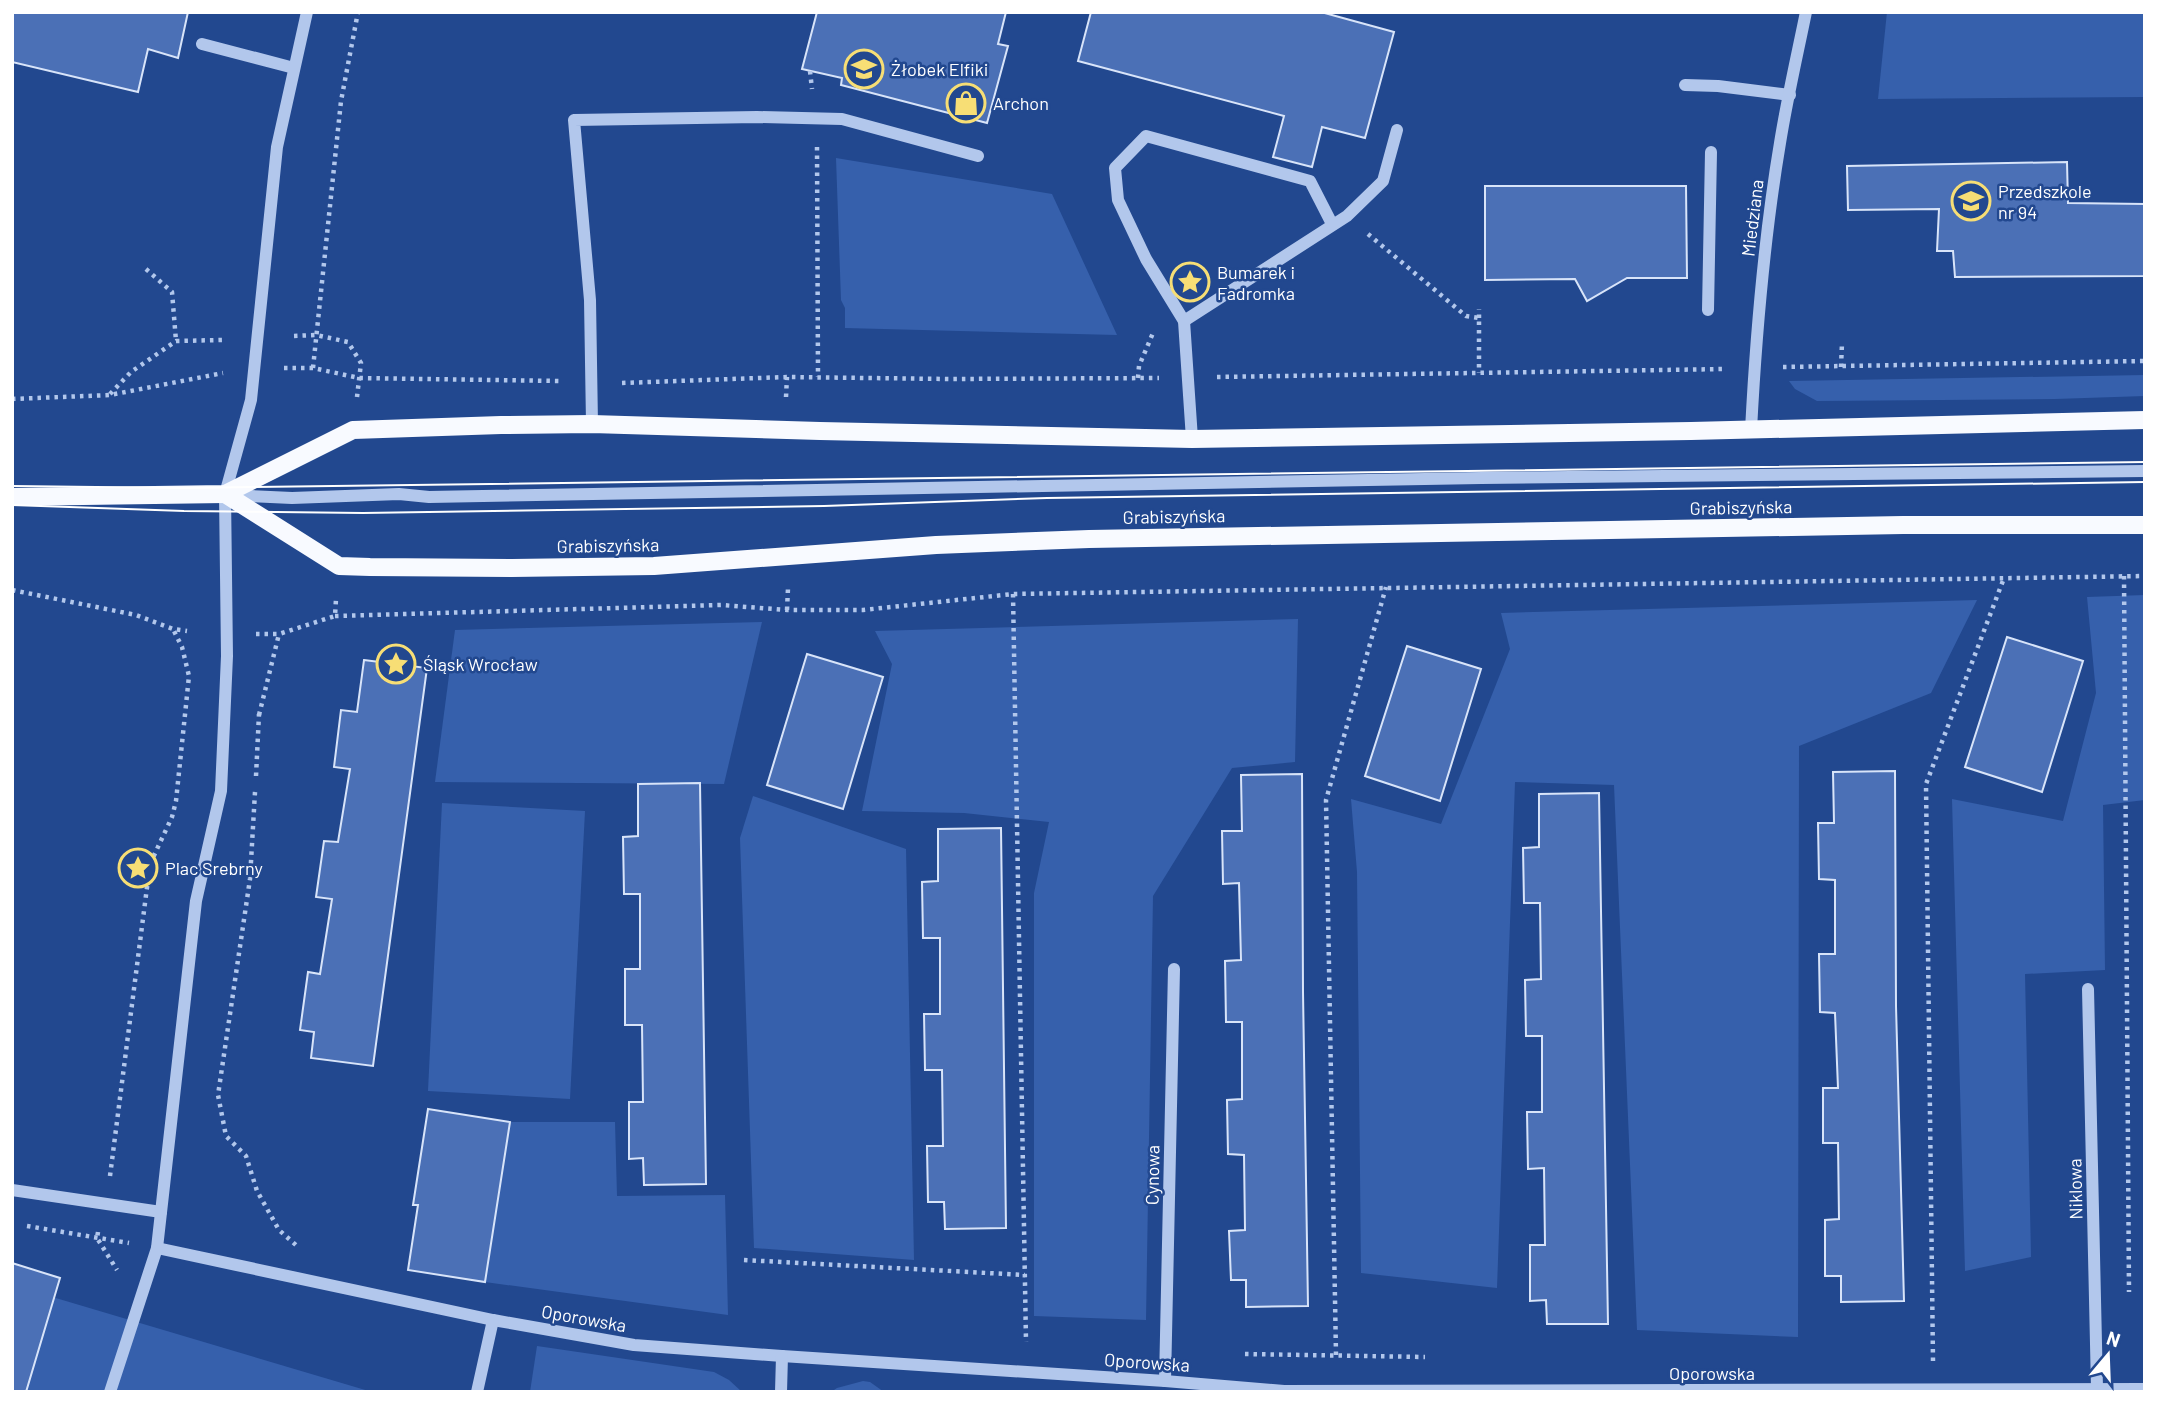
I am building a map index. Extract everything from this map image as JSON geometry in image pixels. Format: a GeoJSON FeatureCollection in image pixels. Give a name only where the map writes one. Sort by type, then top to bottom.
{"type":"FeatureCollection","features":[{"type":"Feature","properties":{"kind":"main road"},"geometry":{"type":"LineString","coordinates":[[12,497],[225,494],[353,430],[592,424],[820,432],[1192,439],[1751,430],[2145,420]]}},
{"type":"Feature","properties":{"kind":"main road","name":"Grabiszyńska"},"geometry":{"type":"LineString","coordinates":[[225,494],[340,566],[370,567],[654,566],[936,545],[1089,539],[1903,525],[2145,525]]}},
{"type":"Feature","properties":{"kind":"street"},"geometry":{"type":"LineString","coordinates":[[110,1392],[157,1248],[196,901],[221,791],[227,656],[225,494],[251,400],[277,147],[307,12]]}},
{"type":"Feature","properties":{"kind":"street","name":"Miedziana"},"geometry":{"type":"LineString","coordinates":[[1751,430],[1755,345],[1772,199],[1780,139],[1806,12]]}},
{"type":"Feature","properties":{"kind":"street"},"geometry":{"type":"LineString","coordinates":[[202,44],[294,68]]}},
{"type":"Feature","properties":{"kind":"street"},"geometry":{"type":"LineString","coordinates":[[1685,85],[1790,94]]}},
{"type":"Feature","properties":{"kind":"street"},"geometry":{"type":"LineString","coordinates":[[592,424],[590,300],[574,120],[842,119],[978,156]]}},
{"type":"Feature","properties":{"kind":"street"},"geometry":{"type":"LineString","coordinates":[[1184,321],[1347,216],[1383,181],[1397,130]]}},
{"type":"Feature","properties":{"kind":"street"},"geometry":{"type":"LineString","coordinates":[[1192,439],[1184,321],[1146,259],[1118,200],[1115,168],[1146,136],[1310,181],[1332,224]]}},
{"type":"Feature","properties":{"kind":"street"},"geometry":{"type":"LineString","coordinates":[[1708,310],[1711,152]]}},
{"type":"Feature","properties":{"kind":"street"},"geometry":{"type":"LineString","coordinates":[[225,494],[292,498],[399,494],[429,497],[1481,478],[2145,471]]}},
{"type":"Feature","properties":{"kind":"street","name":"Cynowa"},"geometry":{"type":"LineString","coordinates":[[1165,1381],[1174,969]]}},
{"type":"Feature","properties":{"kind":"street","name":"Niklowa"},"geometry":{"type":"LineString","coordinates":[[2088,989],[2097,1388]]}},
{"type":"Feature","properties":{"kind":"street"},"geometry":{"type":"LineString","coordinates":[[12,1190],[161,1212]]}},
{"type":"Feature","properties":{"kind":"street","name":"Oporowska"},"geometry":{"type":"LineString","coordinates":[[157,1248],[493,1320],[634,1345],[782,1356],[1284,1391],[2145,1389]]}},
{"type":"Feature","properties":{"kind":"street"},"geometry":{"type":"LineString","coordinates":[[477,1392],[493,1320]]}},
{"type":"Feature","properties":{"kind":"street"},"geometry":{"type":"LineString","coordinates":[[781,1392],[782,1356]]}},
{"type":"Feature","properties":{"kind":"path"},"geometry":{"type":"LineString","coordinates":[[313,368],[341,101],[358,12]]}},
{"type":"Feature","properties":{"kind":"path"},"geometry":{"type":"LineString","coordinates":[[817,118],[818,377]]}},
{"type":"Feature","properties":{"kind":"path"},"geometry":{"type":"LineString","coordinates":[[1347,216],[1466,316],[1479,318]]}},
{"type":"Feature","properties":{"kind":"path"},"geometry":{"type":"LineString","coordinates":[[146,269],[172,292],[176,341]]}},
{"type":"Feature","properties":{"kind":"path"},"geometry":{"type":"LineString","coordinates":[[1479,309],[1479,373]]}},
{"type":"Feature","properties":{"kind":"path"},"geometry":{"type":"LineString","coordinates":[[294,336],[316,335],[348,342],[361,363],[356,405]]}},
{"type":"Feature","properties":{"kind":"path"},"geometry":{"type":"LineString","coordinates":[[110,395],[131,372],[176,341],[222,340]]}},
{"type":"Feature","properties":{"kind":"path"},"geometry":{"type":"LineString","coordinates":[[1842,343],[1842,367]]}},
{"type":"Feature","properties":{"kind":"path"},"geometry":{"type":"LineString","coordinates":[[1777,367],[2145,361]]}},
{"type":"Feature","properties":{"kind":"path"},"geometry":{"type":"LineString","coordinates":[[294,368],[313,368],[359,378],[540,380]]}},
{"type":"Feature","properties":{"kind":"path"},"geometry":{"type":"LineString","coordinates":[[1207,377],[1734,368]]}},
{"type":"Feature","properties":{"kind":"path"},"geometry":{"type":"LineString","coordinates":[[12,398],[110,395],[214,374]]}},
{"type":"Feature","properties":{"kind":"path"},"geometry":{"type":"LineString","coordinates":[[786,391],[787,377]]}},
{"type":"Feature","properties":{"kind":"path"},"geometry":{"type":"LineString","coordinates":[[629,383],[787,377],[1165,378]]}},
{"type":"Feature","properties":{"kind":"path"},"geometry":{"type":"LineString","coordinates":[[2124,576],[2129,1300]]}},
{"type":"Feature","properties":{"kind":"path"},"geometry":{"type":"LineString","coordinates":[[254,635],[279,634],[335,617],[721,605],[787,610],[863,610],[1013,593],[2145,576]]}},
{"type":"Feature","properties":{"kind":"path"},"geometry":{"type":"LineString","coordinates":[[787,610],[788,577]]}},
{"type":"Feature","properties":{"kind":"path"},"geometry":{"type":"LineString","coordinates":[[1933,1363],[1926,783],[2004,578]]}},
{"type":"Feature","properties":{"kind":"path"},"geometry":{"type":"LineString","coordinates":[[1336,1355],[1326,800],[1386,587]]}},
{"type":"Feature","properties":{"kind":"path"},"geometry":{"type":"LineString","coordinates":[[12,590],[136,615],[173,629],[187,631]]}},
{"type":"Feature","properties":{"kind":"path"},"geometry":{"type":"LineString","coordinates":[[335,617],[337,591]]}},
{"type":"Feature","properties":{"kind":"path"},"geometry":{"type":"LineString","coordinates":[[1013,593],[1026,1345]]}},
{"type":"Feature","properties":{"kind":"path"},"geometry":{"type":"LineString","coordinates":[[118,1272],[97,1238],[113,1161],[150,864],[173,817],[178,788],[190,676],[182,647],[173,629]]}},
{"type":"Feature","properties":{"kind":"path"},"geometry":{"type":"LineString","coordinates":[[279,634],[259,714],[250,879],[218,1096],[226,1136],[246,1156],[257,1191],[279,1230],[297,1246],[307,1250]]}},
{"type":"Feature","properties":{"kind":"path"},"geometry":{"type":"LineString","coordinates":[[24,1226],[157,1248]]}},
{"type":"Feature","properties":{"kind":"path"},"geometry":{"type":"LineString","coordinates":[[744,1260],[1024,1275]]}},
{"type":"Feature","properties":{"kind":"path"},"geometry":{"type":"LineString","coordinates":[[1238,1354],[1431,1357]]}},
{"type":"Feature","properties":{"kind":"path"},"geometry":{"type":"LineString","coordinates":[[1920,1362],[1940,1363]]}},
{"type":"Feature","properties":{"kind":"shaded area"},"geometry":{"type":"Polygon","coordinates":[[[1887,12],[2145,12],[2145,97],[1878,99],[1887,12]]]}},
{"type":"Feature","properties":{"kind":"shaded area"},"geometry":{"type":"Polygon","coordinates":[[[836,158],[1052,194],[1117,335],[845,328],[845,308],[841,300],[836,158]]]}},
{"type":"Feature","properties":{"kind":"shaded area"},"geometry":{"type":"Polygon","coordinates":[[[2145,375],[2145,396],[2055,399],[1817,401],[1795,389],[1789,381],[2145,375]]]}},
{"type":"Feature","properties":{"kind":"shaded area"},"geometry":{"type":"Polygon","coordinates":[[[2145,595],[2145,800],[2103,805],[2105,970],[2025,974],[2031,1257],[1965,1271],[1952,799],[2063,821],[2096,693],[2087,597],[2145,595]]]}},
{"type":"Feature","properties":{"kind":"shaded area"},"geometry":{"type":"Polygon","coordinates":[[[1977,600],[1931,693],[1799,746],[1798,1337],[1637,1330],[1614,785],[1515,782],[1497,1288],[1361,1273],[1357,872],[1351,799],[1441,824],[1510,649],[1501,613],[1977,600]]]}},
{"type":"Feature","properties":{"kind":"shaded area"},"geometry":{"type":"Polygon","coordinates":[[[1298,619],[1295,762],[1232,768],[1153,896],[1146,1320],[1034,1316],[1034,893],[1049,822],[964,813],[862,811],[892,664],[875,631],[1298,619]]]}},
{"type":"Feature","properties":{"kind":"shaded area"},"geometry":{"type":"Polygon","coordinates":[[[762,622],[724,784],[435,782],[455,630],[762,622]]]}},
{"type":"Feature","properties":{"kind":"shaded area"},"geometry":{"type":"Polygon","coordinates":[[[753,796],[906,849],[914,1260],[754,1248],[740,838],[753,796]]]}},
{"type":"Feature","properties":{"kind":"shaded area"},"geometry":{"type":"Polygon","coordinates":[[[442,803],[585,811],[570,1099],[428,1091],[442,803]]]}},
{"type":"Feature","properties":{"kind":"shaded area"},"geometry":{"type":"Polygon","coordinates":[[[510,1122],[615,1122],[617,1196],[725,1195],[728,1315],[485,1282],[510,1122]]]}},
{"type":"Feature","properties":{"kind":"shaded area"},"geometry":{"type":"Polygon","coordinates":[[[12,1285],[372,1392],[12,1392],[12,1285]]]}},
{"type":"Feature","properties":{"kind":"shaded area"},"geometry":{"type":"Polygon","coordinates":[[[537,1346],[714,1372],[729,1380],[742,1392],[530,1392],[537,1346]]]}},
{"type":"Feature","properties":{"kind":"shaded area"},"geometry":{"type":"Polygon","coordinates":[[[863,1381],[870,1382],[884,1392],[831,1392],[837,1388],[863,1381]]]}},
{"type":"Feature","properties":{"kind":"building"},"geometry":{"type":"Polygon","coordinates":[[[12,12],[188,12],[178,58],[148,49],[138,92],[12,62],[12,12]]]}},
{"type":"Feature","properties":{"kind":"building"},"geometry":{"type":"Polygon","coordinates":[[[817,12],[1006,12],[998,44],[1008,46],[987,123],[841,85],[842,78],[802,69],[817,12]]]}},
{"type":"Feature","properties":{"kind":"building"},"geometry":{"type":"Polygon","coordinates":[[[1091,12],[1321,12],[1394,32],[1365,138],[1322,127],[1312,167],[1273,157],[1284,116],[1078,61],[1091,12]]]}},
{"type":"Feature","properties":{"kind":"building"},"geometry":{"type":"Polygon","coordinates":[[[2067,162],[2068,203],[2145,204],[2145,276],[1955,277],[1953,251],[1937,251],[1939,209],[1848,210],[1847,166],[2067,162]]]}},
{"type":"Feature","properties":{"kind":"building"},"geometry":{"type":"Polygon","coordinates":[[[1485,186],[1686,186],[1687,278],[1627,278],[1587,301],[1575,279],[1485,280],[1485,186]]]}},
{"type":"Feature","properties":{"kind":"building"},"geometry":{"type":"Polygon","coordinates":[[[2007,637],[2083,661],[2042,792],[1965,767],[2007,637]]]}},
{"type":"Feature","properties":{"kind":"building"},"geometry":{"type":"Polygon","coordinates":[[[1407,646],[1481,669],[1440,801],[1365,776],[1407,646]]]}},
{"type":"Feature","properties":{"kind":"building"},"geometry":{"type":"Polygon","coordinates":[[[807,654],[883,677],[843,809],[767,785],[807,654]]]}},
{"type":"Feature","properties":{"kind":"building"},"geometry":{"type":"Polygon","coordinates":[[[364,660],[427,668],[373,1066],[311,1058],[314,1032],[300,1030],[308,972],[320,974],[332,899],[316,897],[324,841],[338,842],[350,769],[334,767],[341,710],[357,712],[364,660]]]}},
{"type":"Feature","properties":{"kind":"building"},"geometry":{"type":"Polygon","coordinates":[[[1895,771],[1896,1006],[1904,1301],[1841,1302],[1841,1276],[1825,1276],[1825,1220],[1839,1219],[1838,1143],[1823,1143],[1823,1088],[1838,1088],[1835,1013],[1820,1012],[1819,954],[1835,954],[1835,880],[1819,879],[1818,823],[1834,823],[1833,772],[1895,771]]]}},
{"type":"Feature","properties":{"kind":"building"},"geometry":{"type":"Polygon","coordinates":[[[1302,774],[1308,1306],[1246,1307],[1246,1280],[1231,1280],[1229,1231],[1245,1230],[1244,1155],[1228,1154],[1227,1100],[1242,1099],[1242,1022],[1226,1022],[1225,961],[1241,960],[1239,883],[1223,884],[1222,831],[1242,831],[1241,775],[1302,774]]]}},
{"type":"Feature","properties":{"kind":"building"},"geometry":{"type":"Polygon","coordinates":[[[700,783],[706,1184],[644,1185],[643,1158],[629,1159],[629,1102],[643,1102],[642,1025],[625,1025],[625,969],[640,969],[640,894],[624,894],[623,837],[638,836],[638,784],[700,783]]]}},
{"type":"Feature","properties":{"kind":"building"},"geometry":{"type":"Polygon","coordinates":[[[1599,793],[1608,1324],[1547,1324],[1546,1300],[1530,1301],[1530,1245],[1545,1245],[1544,1168],[1528,1169],[1527,1112],[1542,1112],[1542,1036],[1526,1036],[1525,980],[1541,979],[1540,903],[1524,903],[1523,848],[1539,847],[1539,794],[1599,793]]]}},
{"type":"Feature","properties":{"kind":"building"},"geometry":{"type":"Polygon","coordinates":[[[1001,828],[1006,1228],[945,1229],[944,1202],[928,1202],[927,1146],[943,1146],[942,1070],[925,1070],[924,1014],[940,1014],[940,938],[923,938],[922,882],[938,881],[938,829],[1001,828]]]}},
{"type":"Feature","properties":{"kind":"building"},"geometry":{"type":"Polygon","coordinates":[[[428,1109],[510,1122],[485,1282],[408,1270],[418,1205],[413,1205],[428,1109]]]}},
{"type":"Feature","properties":{"kind":"building"},"geometry":{"type":"Polygon","coordinates":[[[12,1263],[60,1278],[26,1392],[12,1392],[12,1263]]]}},
{"type":"Feature","properties":{"kind":"tram line"},"geometry":{"type":"LineString","coordinates":[[12,486],[181,488],[2145,462]]}},
{"type":"Feature","properties":{"kind":"tram line"},"geometry":{"type":"LineString","coordinates":[[12,505],[363,513],[824,506],[1047,498],[2145,482]]}},
{"type":"Feature","properties":{"kind":"place","name":"Żłobek Elfiki"},"geometry":{"type":"Point","coordinates":[864,69]}},
{"type":"Feature","properties":{"kind":"place","name":"Archon"},"geometry":{"type":"Point","coordinates":[966,103]}},
{"type":"Feature","properties":{"kind":"place","name":"Przedszkole nr 94"},"geometry":{"type":"Point","coordinates":[1971,201]}},
{"type":"Feature","properties":{"kind":"place","name":"Bumarek i Fadromka"},"geometry":{"type":"Point","coordinates":[1190,282]}},
{"type":"Feature","properties":{"kind":"place","name":"Śląsk Wrocław"},"geometry":{"type":"Point","coordinates":[396,664]}},
{"type":"Feature","properties":{"kind":"place","name":"Plac Srebrny"},"geometry":{"type":"Point","coordinates":[138,868]}}]}
